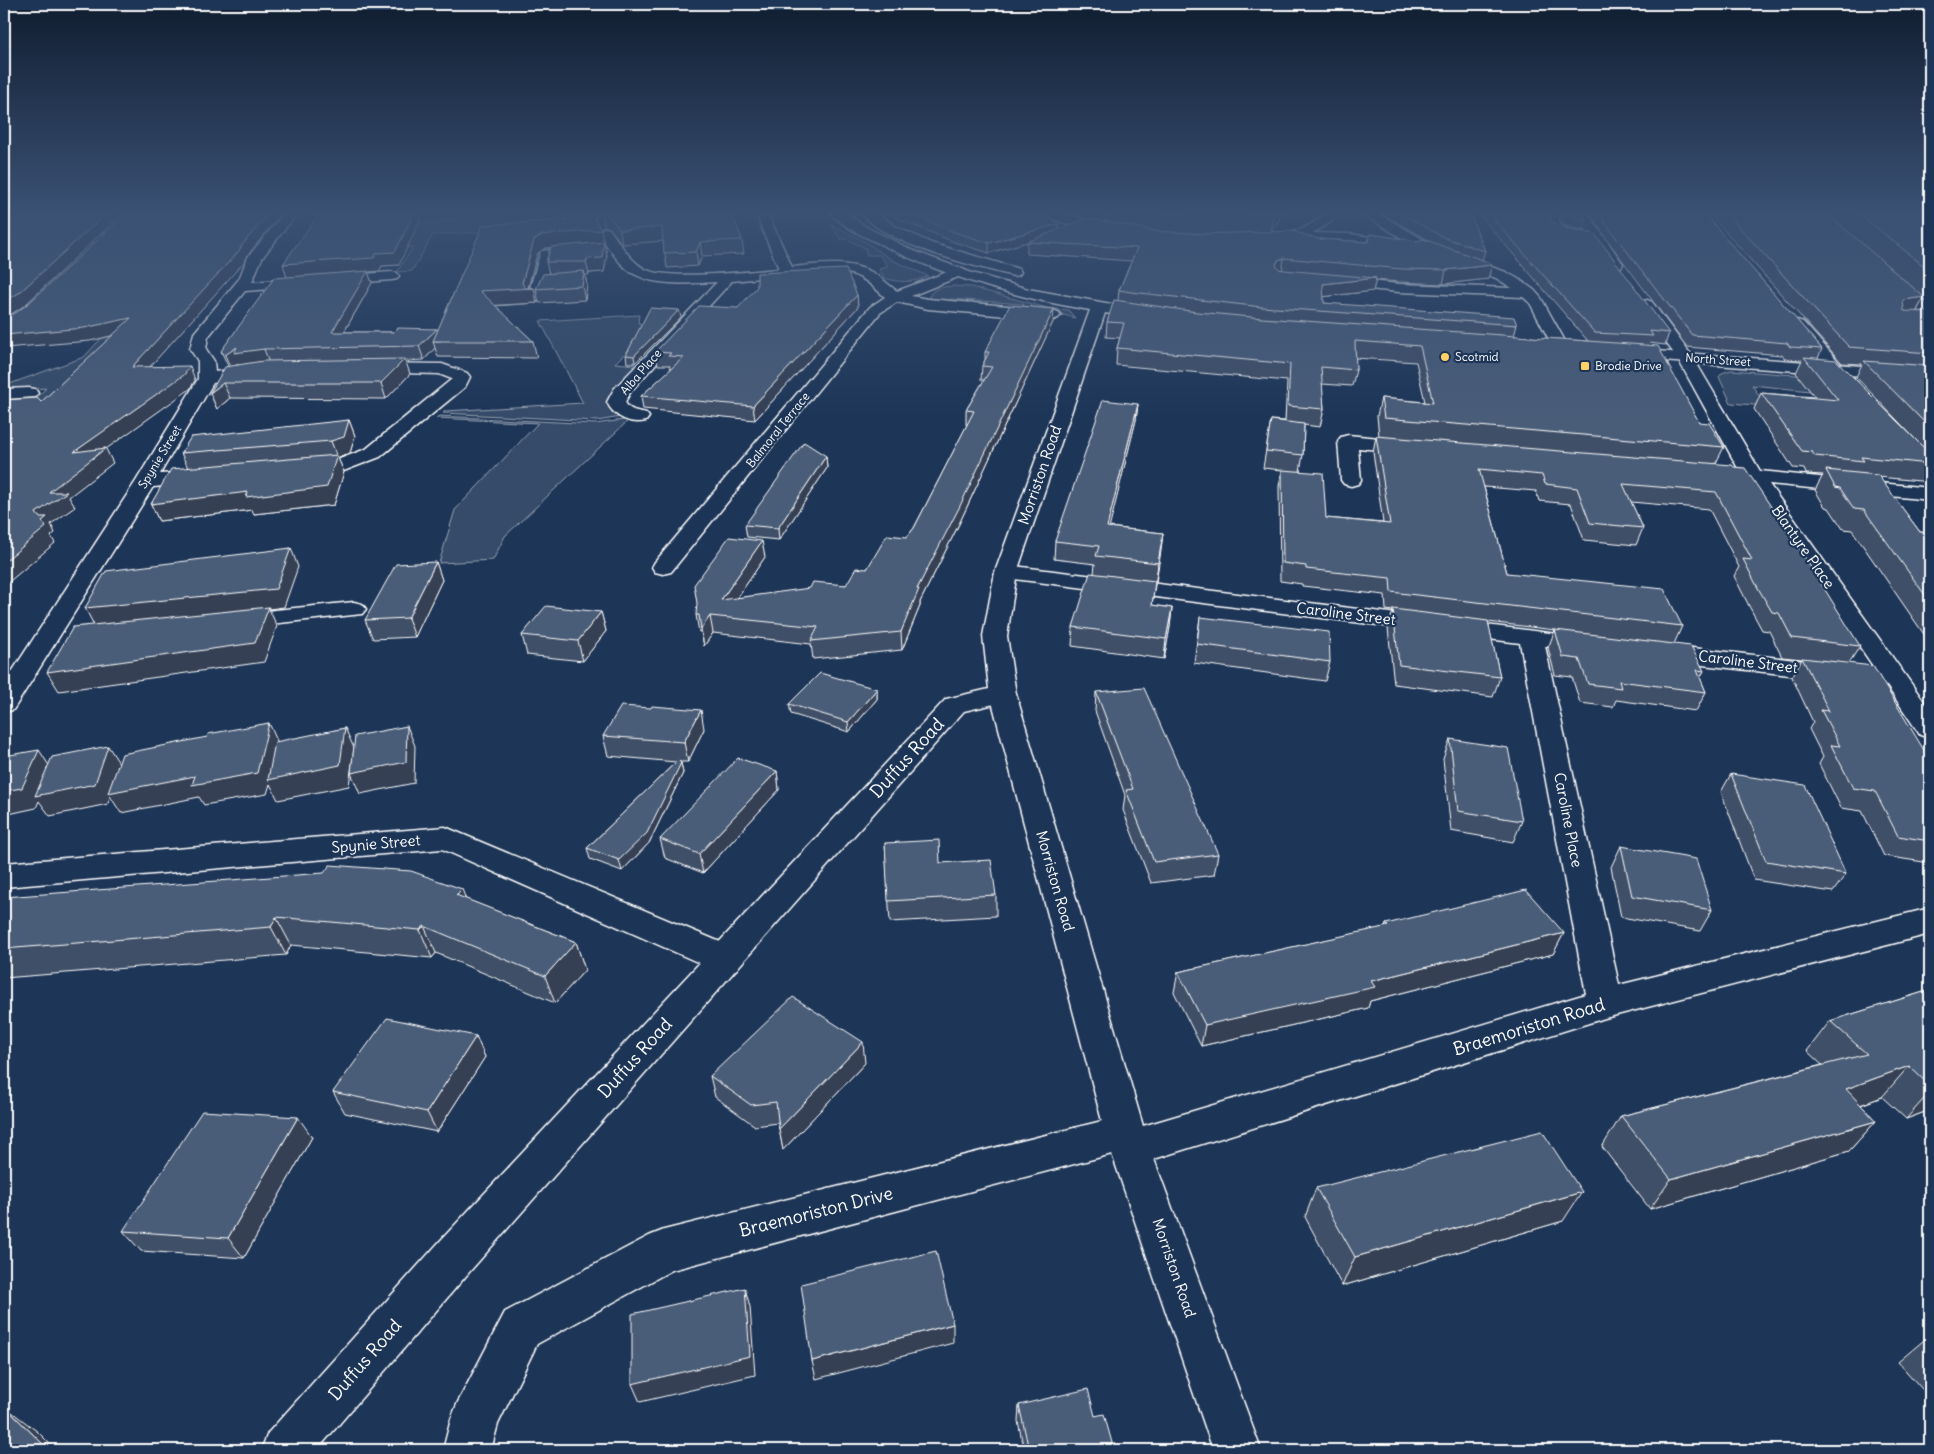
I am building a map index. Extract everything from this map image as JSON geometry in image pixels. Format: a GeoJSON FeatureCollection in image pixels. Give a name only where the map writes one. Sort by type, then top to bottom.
{"type":"FeatureCollection","features":[{"type":"Feature","properties":{"kind":"street"},"geometry":{"type":"LineString","coordinates":[[246,280],[200,336],[198,349],[206,361],[207,379],[269,370]]}},
{"type":"Feature","properties":{"kind":"street"},"geometry":{"type":"LineString","coordinates":[[240,287],[339,280]]}},
{"type":"Feature","properties":{"kind":"street","name":"Alba Place"},"geometry":{"type":"LineString","coordinates":[[640,417],[625,413],[617,406],[616,402],[623,389],[725,280]]}},
{"type":"Feature","properties":{"kind":"street"},"geometry":{"type":"LineString","coordinates":[[873,280],[895,297],[944,307],[1054,315]]}},
{"type":"Feature","properties":{"kind":"street","name":"Balmoral Terrace"},"geometry":{"type":"LineString","coordinates":[[664,567],[875,310],[895,297],[938,280]]}},
{"type":"Feature","properties":{"kind":"street"},"geometry":{"type":"LineString","coordinates":[[984,280],[1017,290],[1098,307],[1134,312]]}},
{"type":"Feature","properties":{"kind":"street"},"geometry":{"type":"LineString","coordinates":[[1321,280],[1399,288],[1529,294]]}},
{"type":"Feature","properties":{"kind":"street"},"geometry":{"type":"LineString","coordinates":[[1508,280],[1529,294],[1542,310],[1562,350]]}},
{"type":"Feature","properties":{"kind":"street"},"geometry":{"type":"LineString","coordinates":[[1891,280],[1930,314]]}},
{"type":"Feature","properties":{"kind":"street"},"geometry":{"type":"LineString","coordinates":[[534,298],[538,282],[556,281]]}},
{"type":"Feature","properties":{"kind":"street","name":"Blantyre Place"},"geometry":{"type":"LineString","coordinates":[[1639,294],[1686,358],[1753,476],[1930,729]]}},
{"type":"Feature","properties":{"kind":"street","name":"Morriston Road"},"geometry":{"type":"LineString","coordinates":[[1098,307],[1006,572],[995,636],[1003,694],[1128,1140],[1238,1450]]}},
{"type":"Feature","properties":{"kind":"street"},"geometry":{"type":"LineString","coordinates":[[1789,316],[1834,369],[1863,399]]}},
{"type":"Feature","properties":{"kind":"street"},"geometry":{"type":"LineString","coordinates":[[1542,348],[1580,351]]}},
{"type":"Feature","properties":{"kind":"street","name":"North Street"},"geometry":{"type":"LineString","coordinates":[[1609,353],[1930,376]]}},
{"type":"Feature","properties":{"kind":"street"},"geometry":{"type":"LineString","coordinates":[[290,471],[341,466],[373,453],[459,384],[460,377],[442,368],[353,368]]}},
{"type":"Feature","properties":{"kind":"street","name":"Spynie Street"},"geometry":{"type":"LineString","coordinates":[[4,704],[146,481],[207,379]]}},
{"type":"Feature","properties":{"kind":"street"},"geometry":{"type":"LineString","coordinates":[[4,394],[29,393]]}},
{"type":"Feature","properties":{"kind":"street"},"geometry":{"type":"LineString","coordinates":[[1351,480],[1348,441],[1427,448]]}},
{"type":"Feature","properties":{"kind":"street"},"geometry":{"type":"LineString","coordinates":[[1724,473],[1930,494]]}},
{"type":"Feature","properties":{"kind":"street"},"geometry":{"type":"LineString","coordinates":[[146,481],[223,476]]}},
{"type":"Feature","properties":{"kind":"street","name":"Caroline Street"},"geometry":{"type":"LineString","coordinates":[[1006,572],[1610,646]]}},
{"type":"Feature","properties":{"kind":"street"},"geometry":{"type":"LineString","coordinates":[[209,624],[354,609]]}},
{"type":"Feature","properties":{"kind":"street","name":"Caroline Place"},"geometry":{"type":"LineString","coordinates":[[1531,637],[1605,1004]]}},
{"type":"Feature","properties":{"kind":"street"},"geometry":{"type":"LineString","coordinates":[[44,641],[74,638]]}},
{"type":"Feature","properties":{"kind":"street","name":"Caroline Street"},"geometry":{"type":"LineString","coordinates":[[1640,650],[1895,679]]}},
{"type":"Feature","properties":{"kind":"street","name":"Duffus Road"},"geometry":{"type":"LineString","coordinates":[[285,1450],[456,1255],[955,705],[1003,694]]}},
{"type":"Feature","properties":{"kind":"street","name":"Spynie Street"},"geometry":{"type":"LineString","coordinates":[[4,875],[445,838],[725,959]]}},
{"type":"Feature","properties":{"kind":"street","name":"Braemoriston Road"},"geometry":{"type":"LineString","coordinates":[[1128,1140],[1605,1004],[1930,921]]}},
{"type":"Feature","properties":{"kind":"street","name":"Braemoriston Drive"},"geometry":{"type":"LineString","coordinates":[[467,1450],[475,1419],[521,1328],[664,1251],[1128,1140]]}},
{"type":"Feature","properties":{"kind":"shaded area"},"geometry":{"type":"Polygon","coordinates":[[[891,280],[917,280],[907,282],[891,280]]]}},
{"type":"Feature","properties":{"kind":"shaded area"},"geometry":{"type":"Polygon","coordinates":[[[954,286],[971,287],[1047,308],[1068,310],[1075,318],[1053,312],[1021,309],[1024,304],[951,299],[947,302],[937,301],[929,297],[936,289],[954,286]]]}},
{"type":"Feature","properties":{"kind":"shaded area"},"geometry":{"type":"Polygon","coordinates":[[[147,298],[50,408],[31,404],[46,388],[4,391],[4,386],[84,357],[109,330],[147,298]]]}},
{"type":"Feature","properties":{"kind":"shaded area"},"geometry":{"type":"Polygon","coordinates":[[[639,315],[638,323],[653,325],[615,363],[636,365],[620,386],[612,403],[611,410],[621,417],[597,421],[443,413],[445,411],[583,403],[540,321],[639,315]]]}},
{"type":"Feature","properties":{"kind":"shaded area"},"geometry":{"type":"Polygon","coordinates":[[[1731,370],[1808,376],[1849,395],[1752,385],[1766,406],[1731,403],[1719,377],[1722,373],[1731,370]]]}},
{"type":"Feature","properties":{"kind":"shaded area"},"geometry":{"type":"Polygon","coordinates":[[[439,416],[595,424],[630,419],[505,536],[493,560],[439,563],[455,510],[538,423],[436,418],[439,416]]]}},
{"type":"Feature","properties":{"kind":"building"},"geometry":{"type":"Polygon","coordinates":[[[4,280],[33,280],[19,293],[4,302],[4,280]]]}},
{"type":"Feature","properties":{"kind":"building"},"geometry":{"type":"Polygon","coordinates":[[[54,280],[212,280],[132,367],[190,366],[184,375],[74,452],[106,448],[49,492],[67,492],[36,513],[39,517],[47,517],[42,521],[46,527],[4,562],[4,400],[37,398],[41,402],[131,318],[84,328],[4,335],[4,318],[17,312],[54,280]]]}},
{"type":"Feature","properties":{"kind":"building"},"geometry":{"type":"Polygon","coordinates":[[[273,280],[363,280],[332,332],[394,332],[398,328],[437,329],[419,346],[264,349],[234,353],[237,347],[225,355],[221,351],[273,280]]]}},
{"type":"Feature","properties":{"kind":"building"},"geometry":{"type":"Polygon","coordinates":[[[459,280],[523,280],[522,283],[525,288],[534,288],[480,291],[533,341],[433,341],[459,280]]]}},
{"type":"Feature","properties":{"kind":"building"},"geometry":{"type":"Polygon","coordinates":[[[540,280],[583,280],[582,286],[536,289],[540,280]]]}},
{"type":"Feature","properties":{"kind":"building"},"geometry":{"type":"Polygon","coordinates":[[[757,280],[851,280],[857,295],[753,406],[641,396],[684,357],[668,356],[671,353],[655,352],[699,306],[738,308],[757,287],[757,280]]]}},
{"type":"Feature","properties":{"kind":"building"},"geometry":{"type":"Polygon","coordinates":[[[1123,280],[1360,280],[1323,284],[1324,303],[1514,317],[1517,325],[1262,307],[1119,290],[1123,280]]]}},
{"type":"Feature","properties":{"kind":"building"},"geometry":{"type":"Polygon","coordinates":[[[1548,280],[1629,280],[1669,333],[1650,331],[1653,336],[1595,333],[1548,280]]]}},
{"type":"Feature","properties":{"kind":"building"},"geometry":{"type":"Polygon","coordinates":[[[1649,280],[1762,280],[1822,349],[1790,347],[1787,343],[1692,335],[1649,280]]]}},
{"type":"Feature","properties":{"kind":"building"},"geometry":{"type":"Polygon","coordinates":[[[1787,280],[1904,280],[1924,297],[1903,300],[1904,311],[1930,312],[1930,353],[1849,347],[1787,280]]]}},
{"type":"Feature","properties":{"kind":"building"},"geometry":{"type":"Polygon","coordinates":[[[1114,300],[1197,312],[1262,318],[1658,346],[1699,422],[1709,423],[1724,447],[1384,418],[1381,398],[1433,403],[1420,346],[1355,341],[1356,370],[1321,367],[1324,409],[1288,406],[1290,364],[1117,348],[1124,323],[1107,322],[1114,300]]]}},
{"type":"Feature","properties":{"kind":"building"},"geometry":{"type":"Polygon","coordinates":[[[1010,305],[1054,309],[959,508],[917,589],[919,589],[901,632],[811,641],[818,627],[710,616],[701,629],[699,615],[696,615],[697,603],[694,585],[729,537],[762,541],[721,600],[810,588],[813,582],[846,585],[856,568],[867,569],[887,535],[907,537],[914,528],[974,411],[966,410],[992,367],[982,366],[989,352],[985,352],[1010,305]]]}},
{"type":"Feature","properties":{"kind":"building"},"geometry":{"type":"Polygon","coordinates":[[[650,308],[679,310],[634,356],[626,355],[650,308]]]}},
{"type":"Feature","properties":{"kind":"building"},"geometry":{"type":"Polygon","coordinates":[[[1804,357],[1836,360],[1930,454],[1930,464],[1861,457],[1864,461],[1815,456],[1812,452],[1802,451],[1761,393],[1838,400],[1804,357]]]}},
{"type":"Feature","properties":{"kind":"building"},"geometry":{"type":"Polygon","coordinates":[[[405,359],[381,383],[223,383],[210,393],[225,367],[263,361],[405,359]]]}},
{"type":"Feature","properties":{"kind":"building"},"geometry":{"type":"Polygon","coordinates":[[[1864,361],[1930,366],[1930,428],[1864,361]]]}},
{"type":"Feature","properties":{"kind":"building"},"geometry":{"type":"Polygon","coordinates":[[[1103,400],[1138,404],[1107,527],[1163,533],[1158,563],[1096,556],[1099,546],[1055,541],[1103,400]]]}},
{"type":"Feature","properties":{"kind":"building"},"geometry":{"type":"Polygon","coordinates":[[[349,420],[344,437],[331,441],[181,453],[191,437],[349,420]]]}},
{"type":"Feature","properties":{"kind":"building"},"geometry":{"type":"Polygon","coordinates":[[[1271,420],[1304,424],[1303,455],[1266,451],[1271,420]]]}},
{"type":"Feature","properties":{"kind":"building"},"geometry":{"type":"Polygon","coordinates":[[[1376,436],[1732,465],[1745,468],[1799,548],[1860,646],[1792,638],[1779,613],[1772,612],[1758,588],[1743,559],[1752,560],[1716,492],[1623,484],[1643,528],[1590,523],[1577,488],[1545,484],[1542,475],[1479,469],[1507,573],[1664,589],[1682,626],[1391,592],[1390,578],[1306,569],[1306,566],[1283,563],[1282,470],[1323,473],[1326,518],[1390,524],[1376,436]]]}},
{"type":"Feature","properties":{"kind":"building"},"geometry":{"type":"Polygon","coordinates":[[[804,442],[826,456],[778,528],[745,525],[804,442]]]}},
{"type":"Feature","properties":{"kind":"building"},"geometry":{"type":"Polygon","coordinates":[[[337,455],[327,487],[246,497],[248,492],[151,504],[171,469],[337,455]]]}},
{"type":"Feature","properties":{"kind":"building"},"geometry":{"type":"Polygon","coordinates":[[[1826,470],[1878,475],[1920,532],[1930,533],[1930,602],[1864,510],[1854,509],[1840,488],[1835,487],[1826,470]]]}},
{"type":"Feature","properties":{"kind":"building"},"geometry":{"type":"Polygon","coordinates":[[[291,548],[276,589],[85,608],[106,571],[291,548]]]}},
{"type":"Feature","properties":{"kind":"building"},"geometry":{"type":"Polygon","coordinates":[[[436,562],[408,618],[365,620],[396,564],[436,562]]]}},
{"type":"Feature","properties":{"kind":"building"},"geometry":{"type":"Polygon","coordinates":[[[1090,573],[1155,581],[1152,605],[1172,608],[1166,639],[1073,627],[1090,573]]]}},
{"type":"Feature","properties":{"kind":"building"},"geometry":{"type":"Polygon","coordinates":[[[546,606],[601,612],[578,641],[522,635],[546,606]]]}},
{"type":"Feature","properties":{"kind":"building"},"geometry":{"type":"Polygon","coordinates":[[[269,607],[255,643],[47,672],[73,627],[269,607]]]}},
{"type":"Feature","properties":{"kind":"building"},"geometry":{"type":"Polygon","coordinates":[[[1393,609],[1488,621],[1500,677],[1399,665],[1393,609]]]}},
{"type":"Feature","properties":{"kind":"building"},"geometry":{"type":"Polygon","coordinates":[[[1200,617],[1329,632],[1330,662],[1197,644],[1200,617]]]}},
{"type":"Feature","properties":{"kind":"building"},"geometry":{"type":"Polygon","coordinates":[[[1555,630],[1691,646],[1704,671],[1697,670],[1706,692],[1619,681],[1621,688],[1588,684],[1579,659],[1563,657],[1555,630]]]}},
{"type":"Feature","properties":{"kind":"building"},"geometry":{"type":"Polygon","coordinates":[[[1802,658],[1873,666],[1930,760],[1930,841],[1898,836],[1875,791],[1853,788],[1831,745],[1840,746],[1821,710],[1829,711],[1802,658]]]}},
{"type":"Feature","properties":{"kind":"building"},"geometry":{"type":"Polygon","coordinates":[[[820,673],[877,689],[848,722],[789,704],[820,673]]]}},
{"type":"Feature","properties":{"kind":"building"},"geometry":{"type":"Polygon","coordinates":[[[1144,688],[1218,854],[1154,862],[1126,790],[1133,789],[1096,692],[1144,688]]]}},
{"type":"Feature","properties":{"kind":"building"},"geometry":{"type":"Polygon","coordinates":[[[621,706],[651,708],[652,706],[701,710],[684,742],[603,736],[621,706]]]}},
{"type":"Feature","properties":{"kind":"building"},"geometry":{"type":"Polygon","coordinates":[[[269,723],[257,773],[192,785],[195,776],[108,793],[122,754],[207,737],[208,734],[269,723]]]}},
{"type":"Feature","properties":{"kind":"building"},"geometry":{"type":"Polygon","coordinates":[[[407,726],[406,762],[351,773],[355,736],[407,726]]]}},
{"type":"Feature","properties":{"kind":"building"},"geometry":{"type":"Polygon","coordinates":[[[345,728],[340,765],[268,780],[275,742],[345,728]]]}},
{"type":"Feature","properties":{"kind":"building"},"geometry":{"type":"Polygon","coordinates":[[[1450,739],[1508,748],[1522,821],[1458,811],[1450,739]]]}},
{"type":"Feature","properties":{"kind":"building"},"geometry":{"type":"Polygon","coordinates":[[[108,746],[95,784],[35,796],[52,757],[108,746]]]}},
{"type":"Feature","properties":{"kind":"building"},"geometry":{"type":"Polygon","coordinates":[[[39,750],[22,788],[4,791],[4,756],[39,750]]]}},
{"type":"Feature","properties":{"kind":"building"},"geometry":{"type":"Polygon","coordinates":[[[738,758],[777,771],[699,854],[660,839],[738,758]]]}},
{"type":"Feature","properties":{"kind":"building"},"geometry":{"type":"Polygon","coordinates":[[[678,760],[681,763],[647,833],[619,860],[587,848],[678,760]]]}},
{"type":"Feature","properties":{"kind":"building"},"geometry":{"type":"Polygon","coordinates":[[[1731,774],[1805,785],[1846,874],[1766,861],[1731,774]]]}},
{"type":"Feature","properties":{"kind":"building"},"geometry":{"type":"Polygon","coordinates":[[[939,840],[940,863],[991,860],[996,895],[888,901],[885,843],[939,840]]]}},
{"type":"Feature","properties":{"kind":"building"},"geometry":{"type":"Polygon","coordinates":[[[1621,846],[1696,859],[1712,910],[1632,896],[1621,846]]]}},
{"type":"Feature","properties":{"kind":"building"},"geometry":{"type":"Polygon","coordinates":[[[330,865],[411,871],[462,889],[456,895],[576,942],[545,976],[424,926],[420,930],[276,917],[271,927],[4,949],[4,897],[324,873],[330,865]]]}},
{"type":"Feature","properties":{"kind":"building"},"geometry":{"type":"Polygon","coordinates":[[[1526,890],[1564,933],[1371,981],[1375,987],[1205,1025],[1178,972],[1388,926],[1386,924],[1526,890]]]}},
{"type":"Feature","properties":{"kind":"building"},"geometry":{"type":"Polygon","coordinates":[[[1930,990],[1930,1086],[1909,1066],[1846,1089],[1876,1121],[1671,1179],[1621,1116],[1867,1054],[1830,1021],[1930,990]]]}},
{"type":"Feature","properties":{"kind":"building"},"geometry":{"type":"Polygon","coordinates":[[[793,997],[863,1042],[779,1129],[776,1102],[751,1105],[710,1076],[793,997]]]}},
{"type":"Feature","properties":{"kind":"building"},"geometry":{"type":"Polygon","coordinates":[[[387,1018],[476,1036],[427,1112],[333,1092],[387,1018]]]}},
{"type":"Feature","properties":{"kind":"building"},"geometry":{"type":"Polygon","coordinates":[[[202,1111],[298,1117],[228,1238],[123,1231],[202,1111]]]}},
{"type":"Feature","properties":{"kind":"building"},"geometry":{"type":"Polygon","coordinates":[[[1542,1131],[1582,1192],[1355,1257],[1316,1188],[1542,1131]]]}},
{"type":"Feature","properties":{"kind":"building"},"geometry":{"type":"Polygon","coordinates":[[[936,1251],[953,1324],[812,1361],[801,1284],[936,1251]]]}},
{"type":"Feature","properties":{"kind":"building"},"geometry":{"type":"Polygon","coordinates":[[[745,1288],[750,1356],[632,1384],[632,1314],[745,1288]]]}},
{"type":"Feature","properties":{"kind":"building"},"geometry":{"type":"Polygon","coordinates":[[[1088,1389],[1095,1416],[1104,1414],[1114,1450],[1029,1450],[1019,1405],[1088,1389]]]}},
{"type":"Feature","properties":{"kind":"building"},"geometry":{"type":"Polygon","coordinates":[[[4,1406],[49,1450],[4,1450],[4,1406]]]}},
{"type":"Feature","properties":{"kind":"place","name":"Scotmid"},"geometry":{"type":"Point","coordinates":[1445,357]}},
{"type":"Feature","properties":{"kind":"place","name":"Brodie Drive"},"geometry":{"type":"Point","coordinates":[1585,366]}}]}
